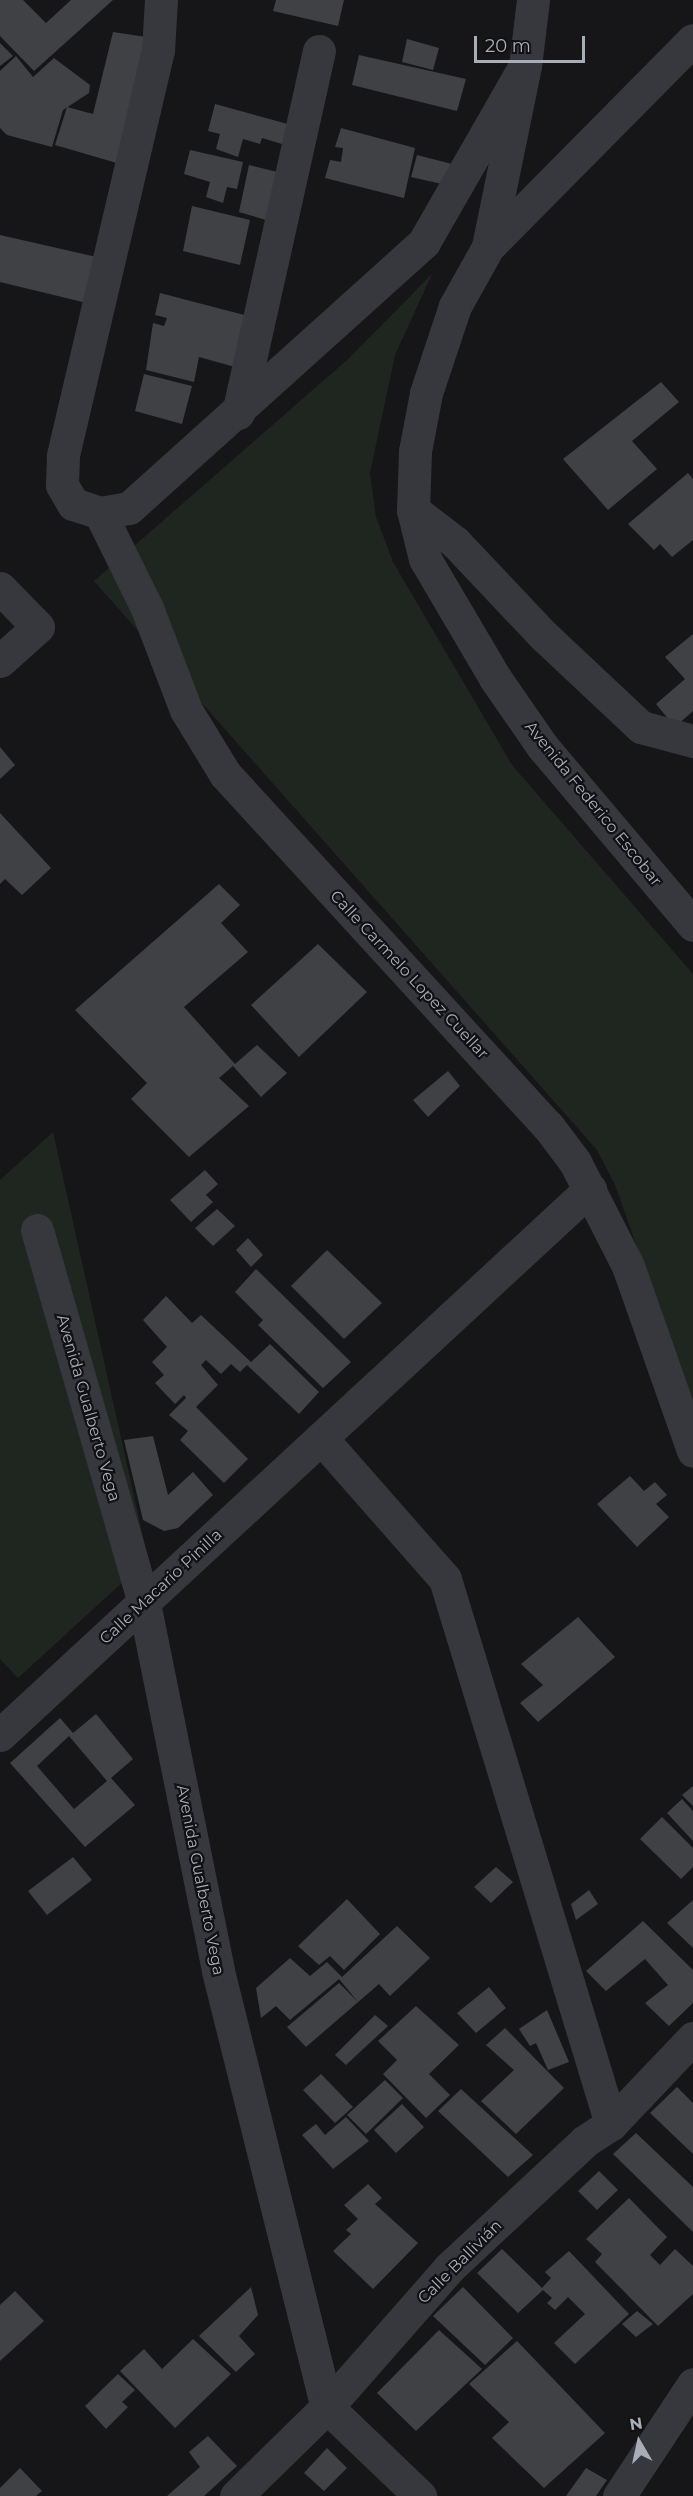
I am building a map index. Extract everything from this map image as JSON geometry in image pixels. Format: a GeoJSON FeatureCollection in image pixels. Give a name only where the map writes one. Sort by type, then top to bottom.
{"type":"FeatureCollection","features":[{"type":"Feature","properties":{"kind":"street"},"geometry":{"type":"LineString","coordinates":[[160,0],[158,50],[63,456],[62,485],[73,504],[100,513],[129,508],[424,242],[525,66]]}},
{"type":"Feature","properties":{"kind":"street","name":"Avenida Federico Escobar"},"geometry":{"type":"LineString","coordinates":[[533,0],[525,66],[488,247],[455,306],[426,393],[415,451],[413,510],[425,559],[495,678],[542,746],[693,925]]}},
{"type":"Feature","properties":{"kind":"street"},"geometry":{"type":"LineString","coordinates":[[488,247],[693,40]]}},
{"type":"Feature","properties":{"kind":"street"},"geometry":{"type":"LineString","coordinates":[[238,412],[319,51]]}},
{"type":"Feature","properties":{"kind":"street"},"geometry":{"type":"LineString","coordinates":[[413,510],[455,542],[544,636],[641,726],[693,741]]}},
{"type":"Feature","properties":{"kind":"street","name":"Calle Carmelo Lopez Cuellar"},"geometry":{"type":"LineString","coordinates":[[100,513],[147,608],[186,711],[225,774],[548,1126],[590,1189],[628,1266],[693,1451]]}},
{"type":"Feature","properties":{"kind":"street"},"geometry":{"type":"LineString","coordinates":[[0,588],[38,627],[0,661]]}},
{"type":"Feature","properties":{"kind":"street","name":"Calle Macario Pinilla"},"geometry":{"type":"LineString","coordinates":[[0,1736],[590,1189]]}},
{"type":"Feature","properties":{"kind":"street","name":"Avenida Gualberto Vega"},"geometry":{"type":"LineString","coordinates":[[37,1230],[144,1603],[218,1971],[327,2407]]}},
{"type":"Feature","properties":{"kind":"street"},"geometry":{"type":"LineString","coordinates":[[322,1439],[445,1579],[611,2124]]}},
{"type":"Feature","properties":{"kind":"street","name":"Calle Ballivián"},"geometry":{"type":"LineString","coordinates":[[236,2496],[327,2407],[450,2267],[585,2141],[611,2124],[693,2038]]}},
{"type":"Feature","properties":{"kind":"street"},"geometry":{"type":"LineString","coordinates":[[619,2496],[693,2384]]}},
{"type":"Feature","properties":{"kind":"street"},"geometry":{"type":"LineString","coordinates":[[327,2407],[420,2496]]}},
{"type":"Feature","properties":{"kind":"shaded area"},"geometry":{"type":"Polygon","coordinates":[[[432,274],[395,355],[370,473],[376,517],[393,562],[512,765],[693,974],[693,1405],[615,1185],[597,1150],[94,581],[347,360],[432,274]]]}},
{"type":"Feature","properties":{"kind":"shaded area"},"geometry":{"type":"Polygon","coordinates":[[[53,1132],[148,1559],[18,1678],[0,1659],[0,1180],[53,1132]]]}},
{"type":"Feature","properties":{"kind":"building"},"geometry":{"type":"Polygon","coordinates":[[[0,0],[23,0],[46,23],[71,0],[113,0],[34,71],[0,36],[0,0]]]}},
{"type":"Feature","properties":{"kind":"building"},"geometry":{"type":"Polygon","coordinates":[[[276,0],[344,0],[338,26],[273,11],[276,0]]]}},
{"type":"Feature","properties":{"kind":"building"},"geometry":{"type":"Polygon","coordinates":[[[113,32],[153,38],[127,166],[55,145],[67,107],[93,114],[113,32]]]}},
{"type":"Feature","properties":{"kind":"building"},"geometry":{"type":"Polygon","coordinates":[[[407,39],[439,48],[433,70],[402,62],[407,39]]]}},
{"type":"Feature","properties":{"kind":"building"},"geometry":{"type":"Polygon","coordinates":[[[0,43],[13,56],[0,66],[0,43]]]}},
{"type":"Feature","properties":{"kind":"building"},"geometry":{"type":"Polygon","coordinates":[[[359,55],[466,79],[457,111],[352,85],[359,55]]]}},
{"type":"Feature","properties":{"kind":"building"},"geometry":{"type":"Polygon","coordinates":[[[16,56],[33,77],[54,58],[90,85],[89,93],[63,110],[52,147],[7,135],[0,128],[0,71],[16,56]]]}},
{"type":"Feature","properties":{"kind":"building"},"geometry":{"type":"Polygon","coordinates":[[[215,104],[291,125],[285,145],[262,138],[260,144],[243,139],[238,157],[216,149],[220,134],[208,131],[215,104]]]}},
{"type":"Feature","properties":{"kind":"building"},"geometry":{"type":"Polygon","coordinates":[[[341,128],[415,148],[404,198],[325,178],[330,160],[341,162],[343,148],[335,147],[341,128]]]}},
{"type":"Feature","properties":{"kind":"building"},"geometry":{"type":"Polygon","coordinates":[[[190,150],[243,162],[237,189],[227,187],[223,203],[206,197],[210,182],[184,174],[190,150]]]}},
{"type":"Feature","properties":{"kind":"building"},"geometry":{"type":"Polygon","coordinates":[[[417,155],[452,164],[446,185],[411,177],[417,155]]]}},
{"type":"Feature","properties":{"kind":"building"},"geometry":{"type":"Polygon","coordinates":[[[249,165],[294,176],[283,225],[239,212],[249,165]]]}},
{"type":"Feature","properties":{"kind":"building"},"geometry":{"type":"Polygon","coordinates":[[[192,206],[250,220],[240,265],[183,251],[192,206]]]}},
{"type":"Feature","properties":{"kind":"building"},"geometry":{"type":"Polygon","coordinates":[[[0,235],[101,258],[95,305],[0,282],[0,235]]]}},
{"type":"Feature","properties":{"kind":"building"},"geometry":{"type":"Polygon","coordinates":[[[160,293],[252,317],[242,369],[199,357],[194,382],[146,370],[153,323],[164,326],[167,318],[155,315],[160,293]]]}},
{"type":"Feature","properties":{"kind":"building"},"geometry":{"type":"Polygon","coordinates":[[[144,374],[192,386],[182,424],[135,411],[144,374]]]}},
{"type":"Feature","properties":{"kind":"building"},"geometry":{"type":"Polygon","coordinates":[[[661,382],[679,402],[632,441],[657,469],[608,510],[563,459],[661,382]]]}},
{"type":"Feature","properties":{"kind":"building"},"geometry":{"type":"Polygon","coordinates":[[[688,473],[693,479],[693,540],[672,557],[660,544],[654,550],[628,524],[688,473]]]}},
{"type":"Feature","properties":{"kind":"building"},"geometry":{"type":"Polygon","coordinates":[[[693,634],[693,711],[675,727],[656,704],[685,679],[665,657],[693,634]]]}},
{"type":"Feature","properties":{"kind":"building"},"geometry":{"type":"Polygon","coordinates":[[[0,747],[15,765],[0,779],[0,747]]]}},
{"type":"Feature","properties":{"kind":"building"},"geometry":{"type":"Polygon","coordinates":[[[0,813],[51,868],[22,895],[5,879],[0,884],[0,813]]]}},
{"type":"Feature","properties":{"kind":"building"},"geometry":{"type":"Polygon","coordinates":[[[219,884],[240,905],[221,923],[248,952],[184,1007],[235,1064],[257,1045],[287,1073],[261,1097],[233,1066],[219,1078],[249,1106],[189,1157],[131,1099],[147,1083],[75,1010],[219,884]]]}},
{"type":"Feature","properties":{"kind":"building"},"geometry":{"type":"Polygon","coordinates":[[[318,944],[367,992],[299,1057],[251,1005],[318,944]]]}},
{"type":"Feature","properties":{"kind":"building"},"geometry":{"type":"Polygon","coordinates":[[[448,1071],[460,1086],[428,1117],[413,1100],[448,1071]]]}},
{"type":"Feature","properties":{"kind":"building"},"geometry":{"type":"Polygon","coordinates":[[[205,1170],[218,1184],[206,1195],[213,1202],[191,1222],[170,1200],[205,1170]]]}},
{"type":"Feature","properties":{"kind":"building"},"geometry":{"type":"Polygon","coordinates":[[[217,1209],[235,1226],[213,1246],[195,1228],[217,1209]]]}},
{"type":"Feature","properties":{"kind":"building"},"geometry":{"type":"Polygon","coordinates":[[[248,1238],[263,1255],[251,1267],[236,1250],[248,1238]]]}},
{"type":"Feature","properties":{"kind":"building"},"geometry":{"type":"Polygon","coordinates":[[[327,1250],[382,1303],[344,1339],[291,1286],[327,1250]]]}},
{"type":"Feature","properties":{"kind":"building"},"geometry":{"type":"Polygon","coordinates":[[[256,1269],[351,1362],[323,1388],[258,1325],[263,1320],[235,1292],[256,1269]]]}},
{"type":"Feature","properties":{"kind":"building"},"geometry":{"type":"Polygon","coordinates":[[[166,1296],[192,1323],[201,1315],[251,1362],[270,1344],[319,1392],[299,1414],[247,1365],[240,1372],[231,1364],[221,1374],[206,1360],[201,1365],[218,1385],[196,1407],[248,1459],[224,1483],[180,1440],[188,1431],[169,1415],[186,1398],[184,1395],[175,1404],[155,1383],[164,1375],[152,1362],[167,1347],[143,1320],[166,1296]]]}},
{"type":"Feature","properties":{"kind":"building"},"geometry":{"type":"Polygon","coordinates":[[[153,1436],[168,1495],[193,1472],[213,1495],[178,1528],[164,1531],[143,1520],[124,1440],[153,1436]]]}},
{"type":"Feature","properties":{"kind":"building"},"geometry":{"type":"Polygon","coordinates":[[[630,1476],[644,1491],[655,1482],[667,1495],[656,1504],[669,1517],[637,1547],[597,1504],[630,1476]]]}},
{"type":"Feature","properties":{"kind":"building"},"geometry":{"type":"Polygon","coordinates":[[[578,1617],[615,1657],[538,1722],[520,1703],[543,1685],[521,1664],[578,1617]]]}},
{"type":"Feature","properties":{"kind":"building"},"geometry":{"type":"Polygon","coordinates":[[[96,1714],[133,1759],[111,1778],[135,1805],[85,1847],[10,1763],[60,1718],[73,1733],[96,1714]],[[69,1736],[37,1766],[74,1809],[107,1781],[69,1736]]]}},
{"type":"Feature","properties":{"kind":"building"},"geometry":{"type":"Polygon","coordinates":[[[693,1786],[693,1806],[682,1795],[693,1786]]]}},
{"type":"Feature","properties":{"kind":"building"},"geometry":{"type":"Polygon","coordinates":[[[682,1799],[693,1811],[693,1841],[667,1813],[682,1799]]]}},
{"type":"Feature","properties":{"kind":"building"},"geometry":{"type":"Polygon","coordinates":[[[662,1817],[693,1848],[693,1867],[681,1879],[640,1839],[662,1817]]]}},
{"type":"Feature","properties":{"kind":"building"},"geometry":{"type":"Polygon","coordinates":[[[73,1857],[92,1880],[47,1915],[28,1891],[73,1857]]]}},
{"type":"Feature","properties":{"kind":"building"},"geometry":{"type":"Polygon","coordinates":[[[496,1867],[513,1882],[491,1903],[474,1887],[496,1867]]]}},
{"type":"Feature","properties":{"kind":"building"},"geometry":{"type":"Polygon","coordinates":[[[589,1890],[598,1904],[576,1920],[571,1904],[589,1890]]]}},
{"type":"Feature","properties":{"kind":"building"},"geometry":{"type":"Polygon","coordinates":[[[347,1899],[380,1934],[344,1970],[330,1956],[319,1965],[298,1946],[347,1899]]]}},
{"type":"Feature","properties":{"kind":"building"},"geometry":{"type":"Polygon","coordinates":[[[693,1900],[693,1948],[667,1923],[693,1900]]]}},
{"type":"Feature","properties":{"kind":"building"},"geometry":{"type":"Polygon","coordinates":[[[643,1921],[693,1970],[693,2003],[669,2026],[645,2003],[668,1985],[645,1959],[606,1991],[586,1971],[643,1921]]]}},
{"type":"Feature","properties":{"kind":"building"},"geometry":{"type":"Polygon","coordinates":[[[397,1926],[430,1958],[390,1996],[379,1984],[306,2047],[287,2027],[339,1983],[358,2002],[339,1979],[290,2020],[276,2006],[261,2018],[256,1988],[290,1958],[310,1976],[327,1962],[342,1977],[397,1926]]]}},
{"type":"Feature","properties":{"kind":"building"},"geometry":{"type":"Polygon","coordinates":[[[489,1987],[506,2008],[476,2033],[457,2013],[489,1987]]]}},
{"type":"Feature","properties":{"kind":"building"},"geometry":{"type":"Polygon","coordinates":[[[416,2006],[459,2045],[429,2074],[450,2095],[426,2118],[383,2074],[397,2060],[378,2041],[416,2006]]]}},
{"type":"Feature","properties":{"kind":"building"},"geometry":{"type":"Polygon","coordinates":[[[547,2010],[569,2062],[548,2070],[536,2043],[530,2046],[519,2029],[547,2010]]]}},
{"type":"Feature","properties":{"kind":"building"},"geometry":{"type":"Polygon","coordinates":[[[375,2015],[388,2026],[346,2065],[335,2055],[375,2015]]]}},
{"type":"Feature","properties":{"kind":"building"},"geometry":{"type":"Polygon","coordinates":[[[505,2028],[564,2088],[516,2134],[481,2101],[514,2070],[486,2045],[505,2028]]]}},
{"type":"Feature","properties":{"kind":"building"},"geometry":{"type":"Polygon","coordinates":[[[321,2074],[353,2107],[335,2123],[303,2090],[321,2074]]]}},
{"type":"Feature","properties":{"kind":"building"},"geometry":{"type":"Polygon","coordinates":[[[385,2080],[403,2098],[366,2134],[347,2115],[385,2080]]]}},
{"type":"Feature","properties":{"kind":"building"},"geometry":{"type":"Polygon","coordinates":[[[677,2087],[693,2103],[693,2154],[650,2113],[677,2087]]]}},
{"type":"Feature","properties":{"kind":"building"},"geometry":{"type":"Polygon","coordinates":[[[461,2089],[533,2155],[508,2177],[438,2111],[461,2089]]]}},
{"type":"Feature","properties":{"kind":"building"},"geometry":{"type":"Polygon","coordinates":[[[402,2104],[424,2127],[396,2153],[374,2130],[402,2104]]]}},
{"type":"Feature","properties":{"kind":"building"},"geometry":{"type":"Polygon","coordinates":[[[346,2117],[369,2141],[333,2169],[302,2135],[316,2124],[325,2135],[346,2117]]]}},
{"type":"Feature","properties":{"kind":"building"},"geometry":{"type":"Polygon","coordinates":[[[636,2133],[693,2187],[693,2232],[613,2154],[636,2133]]]}},
{"type":"Feature","properties":{"kind":"building"},"geometry":{"type":"Polygon","coordinates":[[[599,2171],[618,2190],[597,2210],[578,2191],[599,2171]]]}},
{"type":"Feature","properties":{"kind":"building"},"geometry":{"type":"Polygon","coordinates":[[[368,2184],[382,2198],[375,2204],[418,2243],[373,2289],[333,2251],[351,2234],[346,2230],[358,2219],[344,2205],[368,2184]]]}},
{"type":"Feature","properties":{"kind":"building"},"geometry":{"type":"Polygon","coordinates":[[[629,2198],[667,2237],[650,2255],[660,2265],[675,2249],[693,2266],[693,2294],[658,2326],[595,2262],[602,2254],[586,2239],[629,2198]]]}},
{"type":"Feature","properties":{"kind":"building"},"geometry":{"type":"Polygon","coordinates":[[[502,2249],[542,2288],[551,2278],[545,2272],[569,2251],[629,2314],[575,2364],[554,2343],[585,2314],[568,2297],[555,2310],[547,2303],[552,2298],[543,2290],[518,2313],[477,2273],[502,2249]]]}},
{"type":"Feature","properties":{"kind":"building"},"geometry":{"type":"Polygon","coordinates":[[[251,2287],[258,2315],[239,2336],[255,2354],[236,2372],[199,2336],[251,2287]]]}},
{"type":"Feature","properties":{"kind":"building"},"geometry":{"type":"Polygon","coordinates":[[[463,2287],[513,2338],[485,2365],[433,2316],[463,2287]]]}},
{"type":"Feature","properties":{"kind":"building"},"geometry":{"type":"Polygon","coordinates":[[[15,2291],[44,2321],[0,2361],[0,2305],[15,2291]]]}},
{"type":"Feature","properties":{"kind":"building"},"geometry":{"type":"Polygon","coordinates":[[[637,2311],[653,2324],[636,2337],[622,2324],[637,2311]]]}},
{"type":"Feature","properties":{"kind":"building"},"geometry":{"type":"Polygon","coordinates":[[[439,2330],[482,2369],[416,2431],[377,2393],[439,2330]]]}},
{"type":"Feature","properties":{"kind":"building"},"geometry":{"type":"Polygon","coordinates":[[[193,2339],[231,2374],[175,2428],[120,2371],[144,2349],[162,2369],[193,2339]]]}},
{"type":"Feature","properties":{"kind":"building"},"geometry":{"type":"Polygon","coordinates":[[[517,2341],[605,2433],[544,2488],[492,2438],[509,2422],[469,2384],[517,2341]]]}},
{"type":"Feature","properties":{"kind":"building"},"geometry":{"type":"Polygon","coordinates":[[[118,2374],[135,2390],[122,2402],[128,2407],[106,2429],[85,2406],[118,2374]]]}},
{"type":"Feature","properties":{"kind":"building"},"geometry":{"type":"Polygon","coordinates":[[[208,2436],[237,2466],[204,2496],[167,2496],[200,2467],[189,2452],[208,2436]]]}},
{"type":"Feature","properties":{"kind":"building"},"geometry":{"type":"Polygon","coordinates":[[[327,2448],[347,2468],[324,2491],[304,2473],[327,2448]]]}},
{"type":"Feature","properties":{"kind":"building"},"geometry":{"type":"Polygon","coordinates":[[[20,2468],[42,2491],[36,2496],[0,2496],[0,2488],[20,2468]]]}},
{"type":"Feature","properties":{"kind":"building"},"geometry":{"type":"Polygon","coordinates":[[[586,2468],[607,2480],[596,2496],[566,2496],[586,2468]]]}}]}
